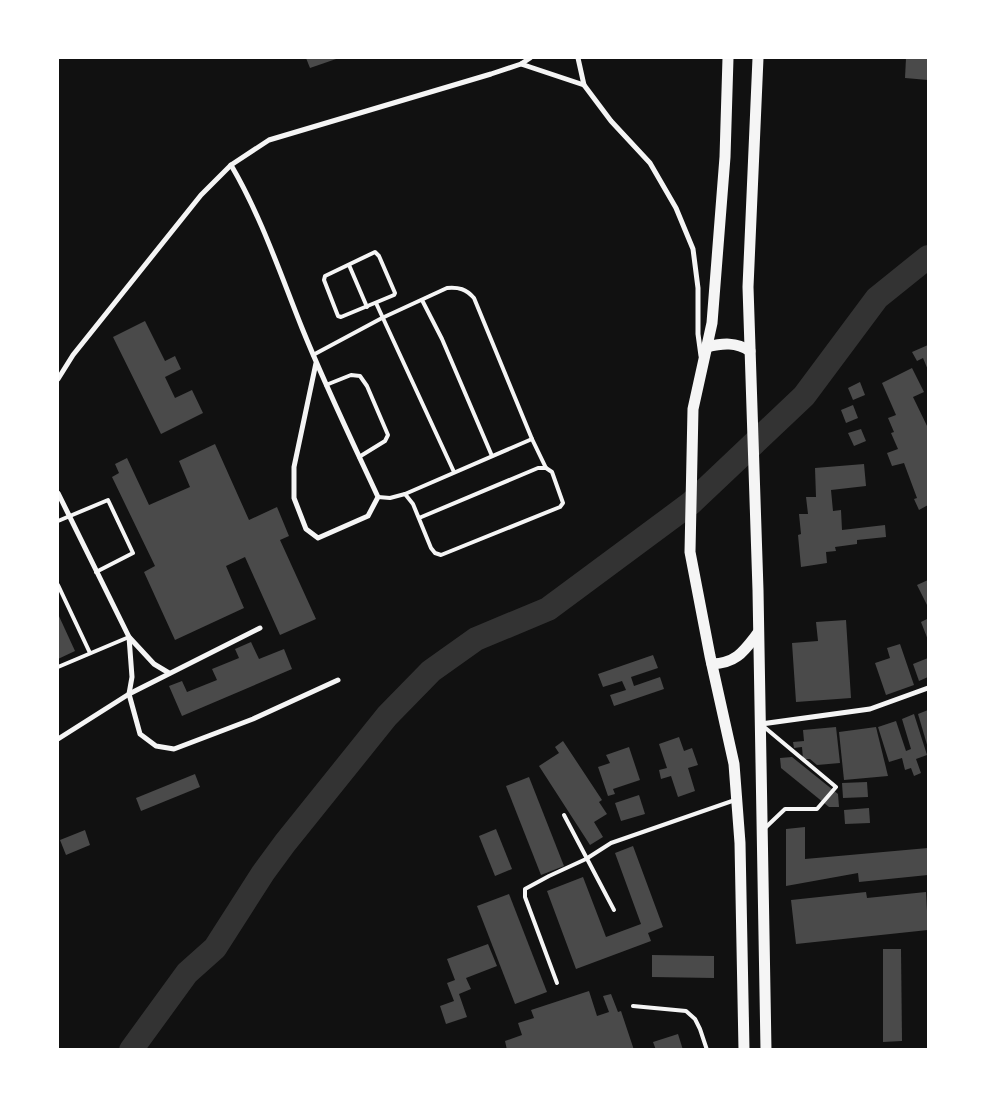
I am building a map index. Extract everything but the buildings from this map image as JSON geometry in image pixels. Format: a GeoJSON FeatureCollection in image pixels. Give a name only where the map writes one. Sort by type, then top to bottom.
{"type":"FeatureCollection","features":[{"type":"Feature","properties":{"kind":"main road"},"geometry":{"type":"LineString","coordinates":[[728,58],[725,157],[712,324],[693,409],[690,552],[734,764],[740,843],[744,1050]]}},
{"type":"Feature","properties":{"kind":"main road"},"geometry":{"type":"LineString","coordinates":[[758,58],[748,287],[758,590],[766,1050]]}},
{"type":"Feature","properties":{"kind":"main road"},"geometry":{"type":"LineString","coordinates":[[707,347],[722,343],[733,344],[742,346],[750,352]]}},
{"type":"Feature","properties":{"kind":"main road"},"geometry":{"type":"LineString","coordinates":[[711,660],[729,662],[743,652],[758,633]]}},
{"type":"Feature","properties":{"kind":"street"},"geometry":{"type":"LineString","coordinates":[[58,379],[73,355],[201,195],[231,165],[269,140],[522,64],[530,58]]}},
{"type":"Feature","properties":{"kind":"street"},"geometry":{"type":"LineString","coordinates":[[578,58],[584,85],[611,121],[650,162],[676,208],[693,249],[698,288],[698,334],[703,367]]}},
{"type":"Feature","properties":{"kind":"street"},"geometry":{"type":"LineString","coordinates":[[522,64],[584,85]]}},
{"type":"Feature","properties":{"kind":"street"},"geometry":{"type":"LineString","coordinates":[[231,165],[255,213],[316,363],[378,498],[368,516],[318,538],[306,529],[294,498],[294,467],[316,363]]}},
{"type":"Feature","properties":{"kind":"street"},"geometry":{"type":"LineString","coordinates":[[58,492],[129,637],[154,664],[169,673]]}},
{"type":"Feature","properties":{"kind":"street"},"geometry":{"type":"LineString","coordinates":[[58,739],[129,694],[260,628]]}},
{"type":"Feature","properties":{"kind":"street"},"geometry":{"type":"LineString","coordinates":[[129,637],[132,677],[129,694],[140,734],[156,746],[174,749],[253,719],[338,680]]}},
{"type":"Feature","properties":{"kind":"street"},"geometry":{"type":"LineString","coordinates":[[760,724],[870,709],[928,688]]}},
{"type":"Feature","properties":{"kind":"lane"},"geometry":{"type":"LineString","coordinates":[[375,252],[378,253],[395,292],[394,295],[376,303],[344,317],[338,316],[324,276],[375,252]]}},
{"type":"Feature","properties":{"kind":"lane"},"geometry":{"type":"LineString","coordinates":[[349,265],[367,307]]}},
{"type":"Feature","properties":{"kind":"lane"},"geometry":{"type":"LineString","coordinates":[[313,355],[382,318],[447,288],[467,290],[474,298],[532,439],[546,468],[552,472],[563,503],[560,507],[441,555],[435,553],[431,548],[413,504],[405,494]]}},
{"type":"Feature","properties":{"kind":"lane"},"geometry":{"type":"LineString","coordinates":[[422,300],[442,339],[492,456]]}},
{"type":"Feature","properties":{"kind":"lane"},"geometry":{"type":"LineString","coordinates":[[376,303],[454,472]]}},
{"type":"Feature","properties":{"kind":"lane"},"geometry":{"type":"LineString","coordinates":[[326,386],[351,375],[360,376],[366,386],[388,435],[385,441],[359,458]]}},
{"type":"Feature","properties":{"kind":"lane"},"geometry":{"type":"LineString","coordinates":[[378,498],[390,498],[405,494],[532,439]]}},
{"type":"Feature","properties":{"kind":"lane"},"geometry":{"type":"LineString","coordinates":[[419,518],[538,468],[546,468]]}},
{"type":"Feature","properties":{"kind":"lane"},"geometry":{"type":"LineString","coordinates":[[58,521],[108,500],[133,553],[96,572]]}},
{"type":"Feature","properties":{"kind":"lane"},"geometry":{"type":"LineString","coordinates":[[58,585],[90,653]]}},
{"type":"Feature","properties":{"kind":"lane"},"geometry":{"type":"LineString","coordinates":[[58,667],[129,637]]}},
{"type":"Feature","properties":{"kind":"lane"},"geometry":{"type":"LineString","coordinates":[[760,724],[836,787],[817,809],[785,809],[762,830]]}},
{"type":"Feature","properties":{"kind":"lane"},"geometry":{"type":"LineString","coordinates":[[557,984],[524,893],[525,890],[586,859],[611,843],[737,799]]}},
{"type":"Feature","properties":{"kind":"lane"},"geometry":{"type":"LineString","coordinates":[[564,815],[614,910]]}},
{"type":"Feature","properties":{"kind":"lane"},"geometry":{"type":"LineString","coordinates":[[633,1006],[686,1012],[697,1024],[707,1050]]}},
{"type":"Feature","properties":{"kind":"waterway"},"geometry":{"type":"LineString","coordinates":[[131,1050],[187,973],[215,948],[263,873],[285,843],[387,716],[431,671],[476,639],[548,609],[691,503],[804,396],[877,298],[928,257]]}}]}
